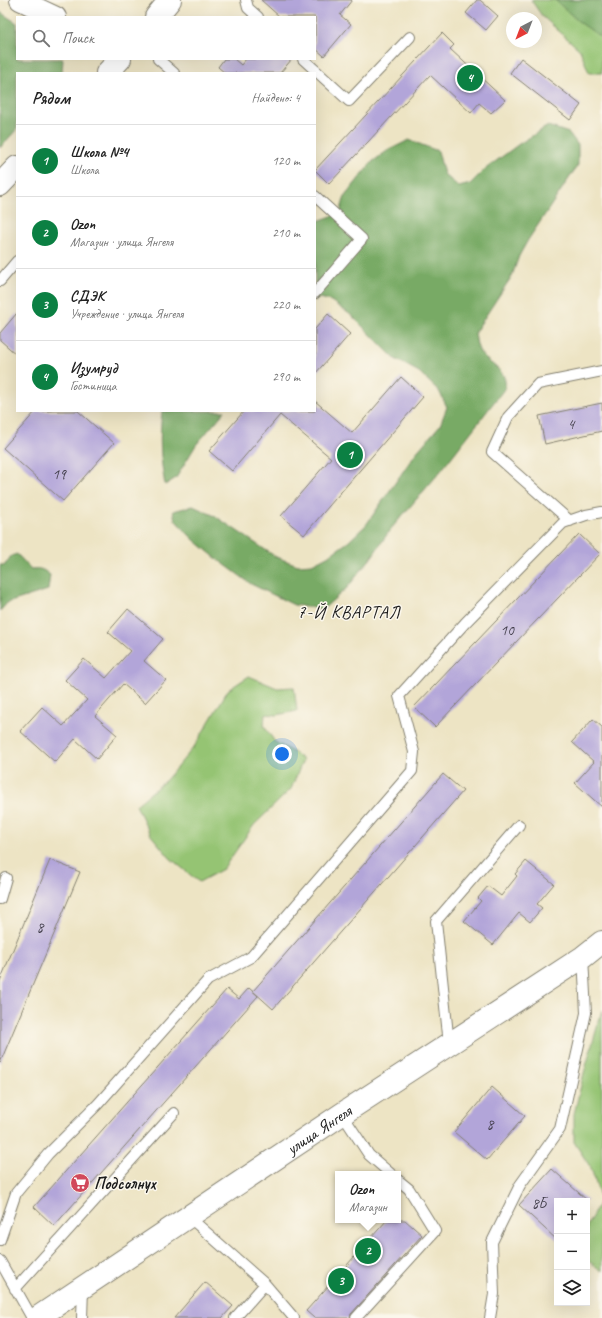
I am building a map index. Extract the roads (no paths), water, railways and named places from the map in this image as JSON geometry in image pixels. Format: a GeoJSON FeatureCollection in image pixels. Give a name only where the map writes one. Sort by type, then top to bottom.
{"type":"FeatureCollection","features":[{"type":"Feature","properties":{"kind":"street"},"geometry":{"type":"LineString","coordinates":[[20,0],[54,16]]}},
{"type":"Feature","properties":{"kind":"street"},"geometry":{"type":"LineString","coordinates":[[157,16],[170,0]]}},
{"type":"Feature","properties":{"kind":"street"},"geometry":{"type":"LineString","coordinates":[[108,72],[119,60]]}},
{"type":"Feature","properties":{"kind":"street"},"geometry":{"type":"LineString","coordinates":[[0,185],[16,168]]}},
{"type":"Feature","properties":{"kind":"street","name":"улица Янгеля"},"geometry":{"type":"LineString","coordinates":[[37,1318],[342,1114],[583,957],[602,942]]}},
{"type":"Feature","properties":{"kind":"lane"},"geometry":{"type":"LineString","coordinates":[[246,0],[248,8],[257,16]]}},
{"type":"Feature","properties":{"kind":"lane"},"geometry":{"type":"LineString","coordinates":[[304,60],[349,101],[410,37]]}},
{"type":"Feature","properties":{"kind":"lane"},"geometry":{"type":"LineString","coordinates":[[159,60],[173,72]]}},
{"type":"Feature","properties":{"kind":"lane"},"geometry":{"type":"LineString","coordinates":[[316,197],[362,239],[316,292]]}},
{"type":"Feature","properties":{"kind":"lane"},"geometry":{"type":"LineString","coordinates":[[0,281],[16,262]]}},
{"type":"Feature","properties":{"kind":"lane"},"geometry":{"type":"LineString","coordinates":[[570,521],[492,452],[508,417],[538,384],[602,371]]}},
{"type":"Feature","properties":{"kind":"lane"},"geometry":{"type":"LineString","coordinates":[[0,1240],[16,1193],[48,1154],[98,1104],[208,980],[252,957],[412,771],[414,752],[399,696],[465,623],[563,523],[586,515],[602,512]]}},
{"type":"Feature","properties":{"kind":"lane"},"geometry":{"type":"LineString","coordinates":[[449,1044],[436,920],[519,825]]}},
{"type":"Feature","properties":{"kind":"lane"},"geometry":{"type":"LineString","coordinates":[[0,899],[6,878]]}},
{"type":"Feature","properties":{"kind":"lane"},"geometry":{"type":"LineString","coordinates":[[490,1318],[494,1294],[492,1242],[520,1185],[560,1129],[586,1013],[583,957]]}},
{"type":"Feature","properties":{"kind":"lane"},"geometry":{"type":"LineString","coordinates":[[15,1289],[174,1113]]}},
{"type":"Feature","properties":{"kind":"lane"},"geometry":{"type":"LineString","coordinates":[[342,1114],[369,1155],[388,1171]]}},
{"type":"Feature","properties":{"kind":"lane"},"geometry":{"type":"LineString","coordinates":[[356,1318],[435,1231],[409,1188],[401,1182]]}},
{"type":"Feature","properties":{"kind":"lane"},"geometry":{"type":"LineString","coordinates":[[188,1217],[265,1284],[294,1318]]}},
{"type":"Feature","properties":{"kind":"lane"},"geometry":{"type":"LineString","coordinates":[[0,1261],[32,1318]]}},
{"type":"Feature","properties":{"kind":"lane"},"geometry":{"type":"LineString","coordinates":[[235,1318],[265,1284]]}},
{"type":"Feature","properties":{"kind":"lane"},"geometry":{"type":"LineString","coordinates":[[82,1318],[83,1288]]}},
{"type":"Feature","properties":{"kind":"place","name":"Изумруд"},"geometry":{"type":"Point","coordinates":[470,78]}},
{"type":"Feature","properties":{"kind":"place","name":"Школа №4"},"geometry":{"type":"Point","coordinates":[350,455]}},
{"type":"Feature","properties":{"kind":"place","name":"Подсолнух"},"geometry":{"type":"Point","coordinates":[80,1183]}},
{"type":"Feature","properties":{"kind":"place","name":"Ozon"},"geometry":{"type":"Point","coordinates":[368,1251]}},
{"type":"Feature","properties":{"kind":"place","name":"СДЭК"},"geometry":{"type":"Point","coordinates":[341,1281]}},
{"type":"Feature","properties":{"kind":"district","name":"7-Й КВАРТАЛ"},"geometry":{"type":"Point","coordinates":[349,612]}}]}
